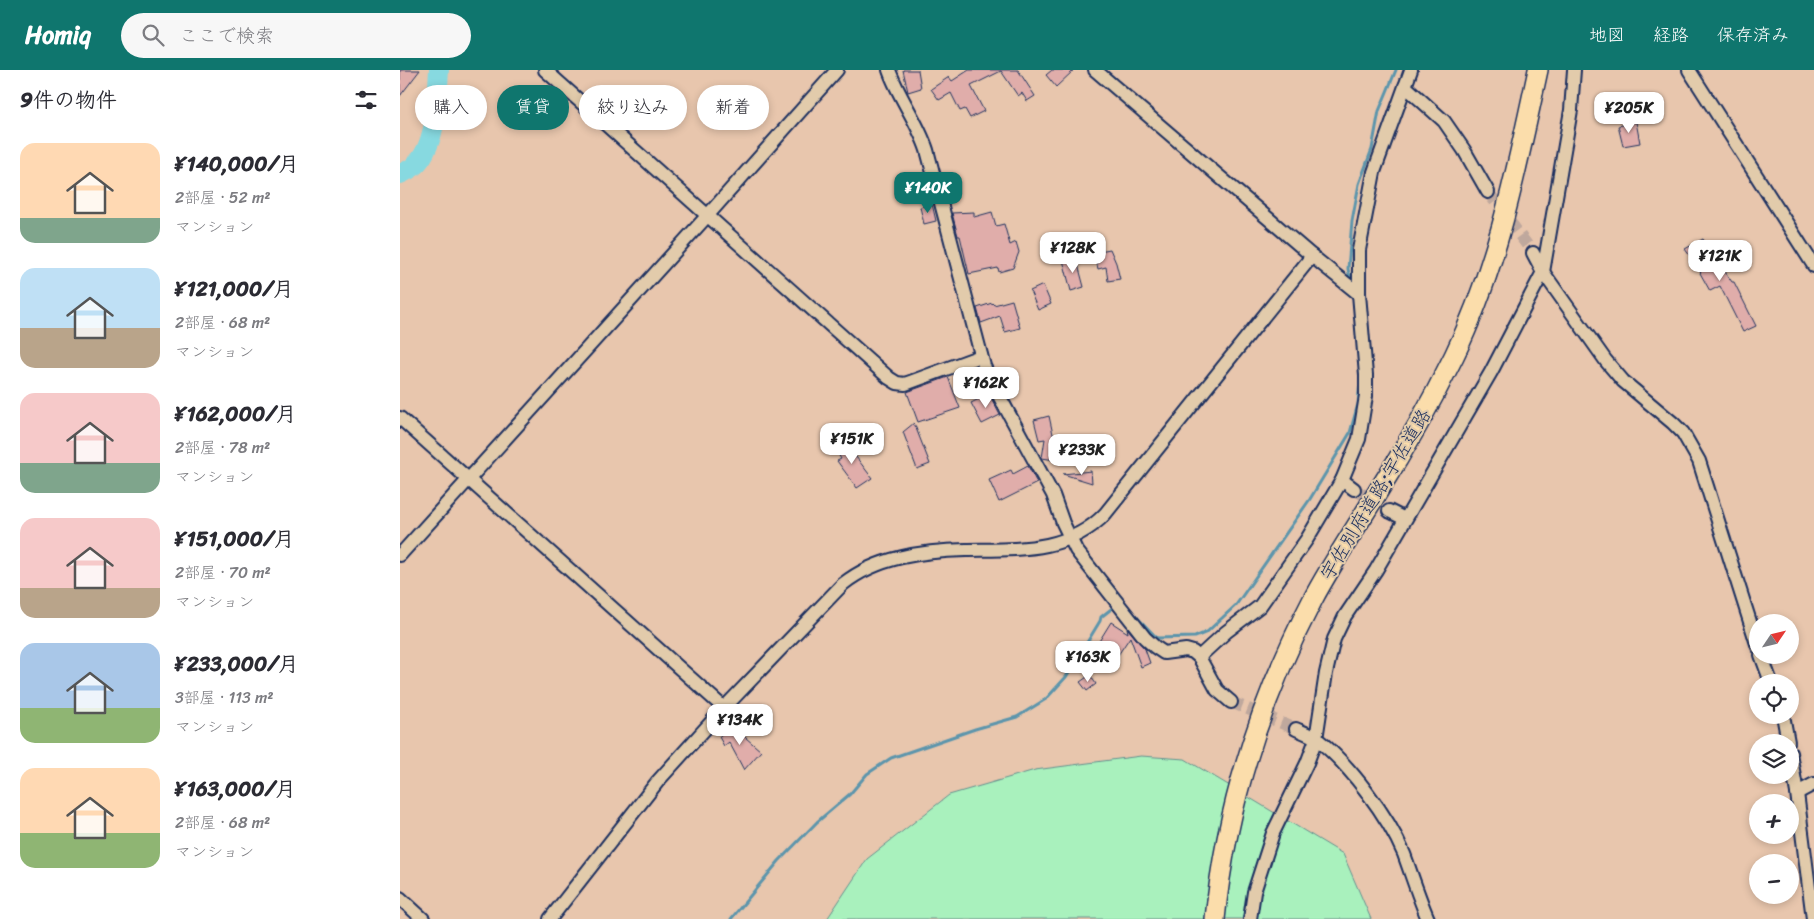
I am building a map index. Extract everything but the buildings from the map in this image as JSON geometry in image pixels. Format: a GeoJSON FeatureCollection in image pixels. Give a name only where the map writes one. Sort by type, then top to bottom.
{"type":"FeatureCollection","features":[{"type":"Feature","properties":{"kind":"highway","name":"宇佐別府道路;宇佐道路"},"geometry":{"type":"LineString","coordinates":[[1215,919],[1230,824],[1247,758],[1268,698],[1314,597],[1408,444],[1455,355],[1485,284],[1500,237],[1538,70]]}},
{"type":"Feature","properties":{"kind":"street"},"geometry":{"type":"LineString","coordinates":[[545,70],[898,384],[905,384],[981,356]]}},
{"type":"Feature","properties":{"kind":"street"},"geometry":{"type":"LineString","coordinates":[[400,556],[837,70]]}},
{"type":"Feature","properties":{"kind":"street"},"geometry":{"type":"LineString","coordinates":[[889,70],[896,88],[922,134],[981,356],[990,379],[1053,495],[1069,538],[1083,560],[1145,638],[1155,648],[1164,653],[1186,650],[1193,652],[1199,657],[1217,690],[1231,702]]}},
{"type":"Feature","properties":{"kind":"street"},"geometry":{"type":"LineString","coordinates":[[1095,70],[1359,294]]}},
{"type":"Feature","properties":{"kind":"street"},"geometry":{"type":"LineString","coordinates":[[1199,657],[1226,632],[1260,606],[1307,539],[1342,480],[1359,438],[1366,396],[1366,354],[1359,294],[1359,250],[1374,172],[1411,70]]}},
{"type":"Feature","properties":{"kind":"street"},"geometry":{"type":"LineString","coordinates":[[1250,919],[1254,892],[1273,833],[1307,763],[1316,739],[1326,673],[1334,638],[1345,616],[1376,570],[1491,372],[1543,272],[1570,110],[1574,70]]}},
{"type":"Feature","properties":{"kind":"street"},"geometry":{"type":"LineString","coordinates":[[1689,70],[1814,266]]}},
{"type":"Feature","properties":{"kind":"street"},"geometry":{"type":"LineString","coordinates":[[1405,86],[1444,121],[1464,150],[1488,192]]}},
{"type":"Feature","properties":{"kind":"street"},"geometry":{"type":"LineString","coordinates":[[1533,253],[1543,272],[1606,362],[1623,381],[1683,433],[1698,461],[1749,619]]}},
{"type":"Feature","properties":{"kind":"street"},"geometry":{"type":"LineString","coordinates":[[550,919],[658,781],[724,708],[843,584],[863,571],[901,557],[964,550],[1021,550],[1038,548],[1085,531],[1105,514],[1312,256]]}},
{"type":"Feature","properties":{"kind":"street"},"geometry":{"type":"LineString","coordinates":[[400,418],[724,708]]}},
{"type":"Feature","properties":{"kind":"street"},"geometry":{"type":"LineString","coordinates":[[1342,480],[1354,489]]}},
{"type":"Feature","properties":{"kind":"street"},"geometry":{"type":"LineString","coordinates":[[1389,511],[1405,519]]}},
{"type":"Feature","properties":{"kind":"street"},"geometry":{"type":"LineString","coordinates":[[1296,729],[1316,739],[1347,768],[1390,826],[1403,853],[1428,919]]}},
{"type":"Feature","properties":{"kind":"street"},"geometry":{"type":"LineString","coordinates":[[1795,784],[1813,919]]}},
{"type":"Feature","properties":{"kind":"street"},"geometry":{"type":"LineString","coordinates":[[1797,793],[1814,784]]}},
{"type":"Feature","properties":{"kind":"street"},"geometry":{"type":"LineString","coordinates":[[400,898],[423,919]]}},
{"type":"Feature","properties":{"kind":"green space"},"geometry":{"type":"Polygon","coordinates":[[[1141,756],[1185,759],[1343,854],[1371,919],[827,919],[867,859],[949,795],[1035,770],[1141,756]]]}},
{"type":"Feature","properties":{"kind":"waterway"},"geometry":{"type":"LineString","coordinates":[[400,174],[414,166],[422,158],[427,147],[434,121],[439,70]]}},
{"type":"Feature","properties":{"kind":"waterway"},"geometry":{"type":"LineString","coordinates":[[1351,282],[1348,269],[1352,221],[1359,184],[1372,149],[1379,111],[1396,70]]}},
{"type":"Feature","properties":{"kind":"waterway"},"geometry":{"type":"LineString","coordinates":[[1133,613],[1157,638],[1195,637],[1207,632],[1236,605],[1310,499],[1350,433],[1358,404],[1360,380]]}},
{"type":"Feature","properties":{"kind":"waterway"},"geometry":{"type":"LineString","coordinates":[[731,919],[779,861],[817,822],[850,794],[867,774],[891,758],[975,729],[1017,717],[1046,699],[1066,677],[1101,617],[1115,606]]}},
{"type":"Feature","properties":{"kind":"tunnel"},"geometry":{"type":"LineString","coordinates":[[1488,192],[1533,253]]}},
{"type":"Feature","properties":{"kind":"tunnel"},"geometry":{"type":"LineString","coordinates":[[1354,489],[1389,511]]}},
{"type":"Feature","properties":{"kind":"tunnel"},"geometry":{"type":"LineString","coordinates":[[1231,702],[1296,729]]}}]}
